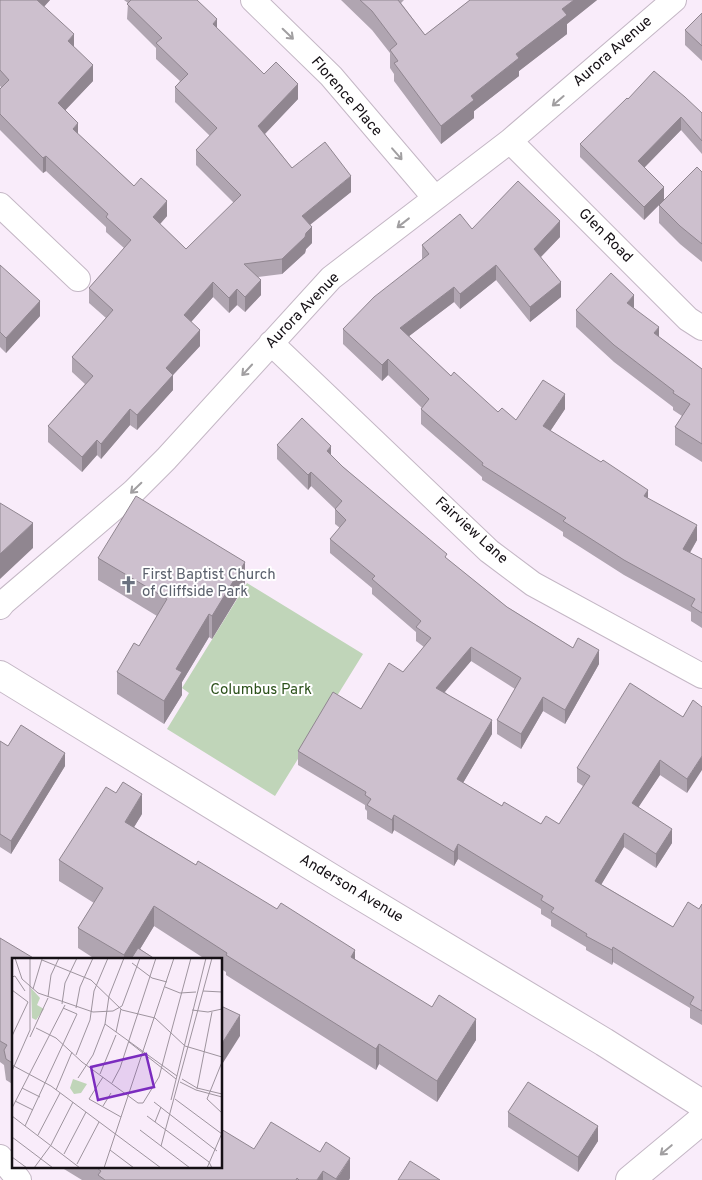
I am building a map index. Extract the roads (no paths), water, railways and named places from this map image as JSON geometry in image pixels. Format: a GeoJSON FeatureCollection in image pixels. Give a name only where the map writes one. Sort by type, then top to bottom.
{"type":"FeatureCollection","features":[{"type":"Feature","properties":{"kind":"main road","name":"Anderson Avenue"},"geometry":{"type":"LineString","coordinates":[[0,676],[604,1042],[702,1104]]}},
{"type":"Feature","properties":{"kind":"main road"},"geometry":{"type":"LineString","coordinates":[[630,1180],[702,1120]]}},
{"type":"Feature","properties":{"kind":"street","name":"Florence Place"},"geometry":{"type":"LineString","coordinates":[[253,0],[331,76],[435,198]]}},
{"type":"Feature","properties":{"kind":"street","name":"Aurora Avenue"},"geometry":{"type":"LineString","coordinates":[[0,607],[133,492],[166,460],[331,278],[510,142],[674,0]]}},
{"type":"Feature","properties":{"kind":"street","name":"Glen Road"},"geometry":{"type":"LineString","coordinates":[[510,142],[688,319],[702,328]]}},
{"type":"Feature","properties":{"kind":"street"},"geometry":{"type":"LineString","coordinates":[[0,205],[78,278]]}},
{"type":"Feature","properties":{"kind":"street","name":"Fairview Lane"},"geometry":{"type":"LineString","coordinates":[[271,343],[489,551],[533,584],[702,676]]}},
{"type":"Feature","properties":{"kind":"street"},"geometry":{"type":"LineString","coordinates":[[0,1157],[19,1180]]}},
{"type":"Feature","properties":{"kind":"place","name":"First Baptist Church of Cliffside Park"},"geometry":{"type":"Point","coordinates":[128,584]}},
{"type":"Feature","properties":{"kind":"park label","name":"Columbus Park"},"geometry":{"type":"Point","coordinates":[261,690]}}]}
